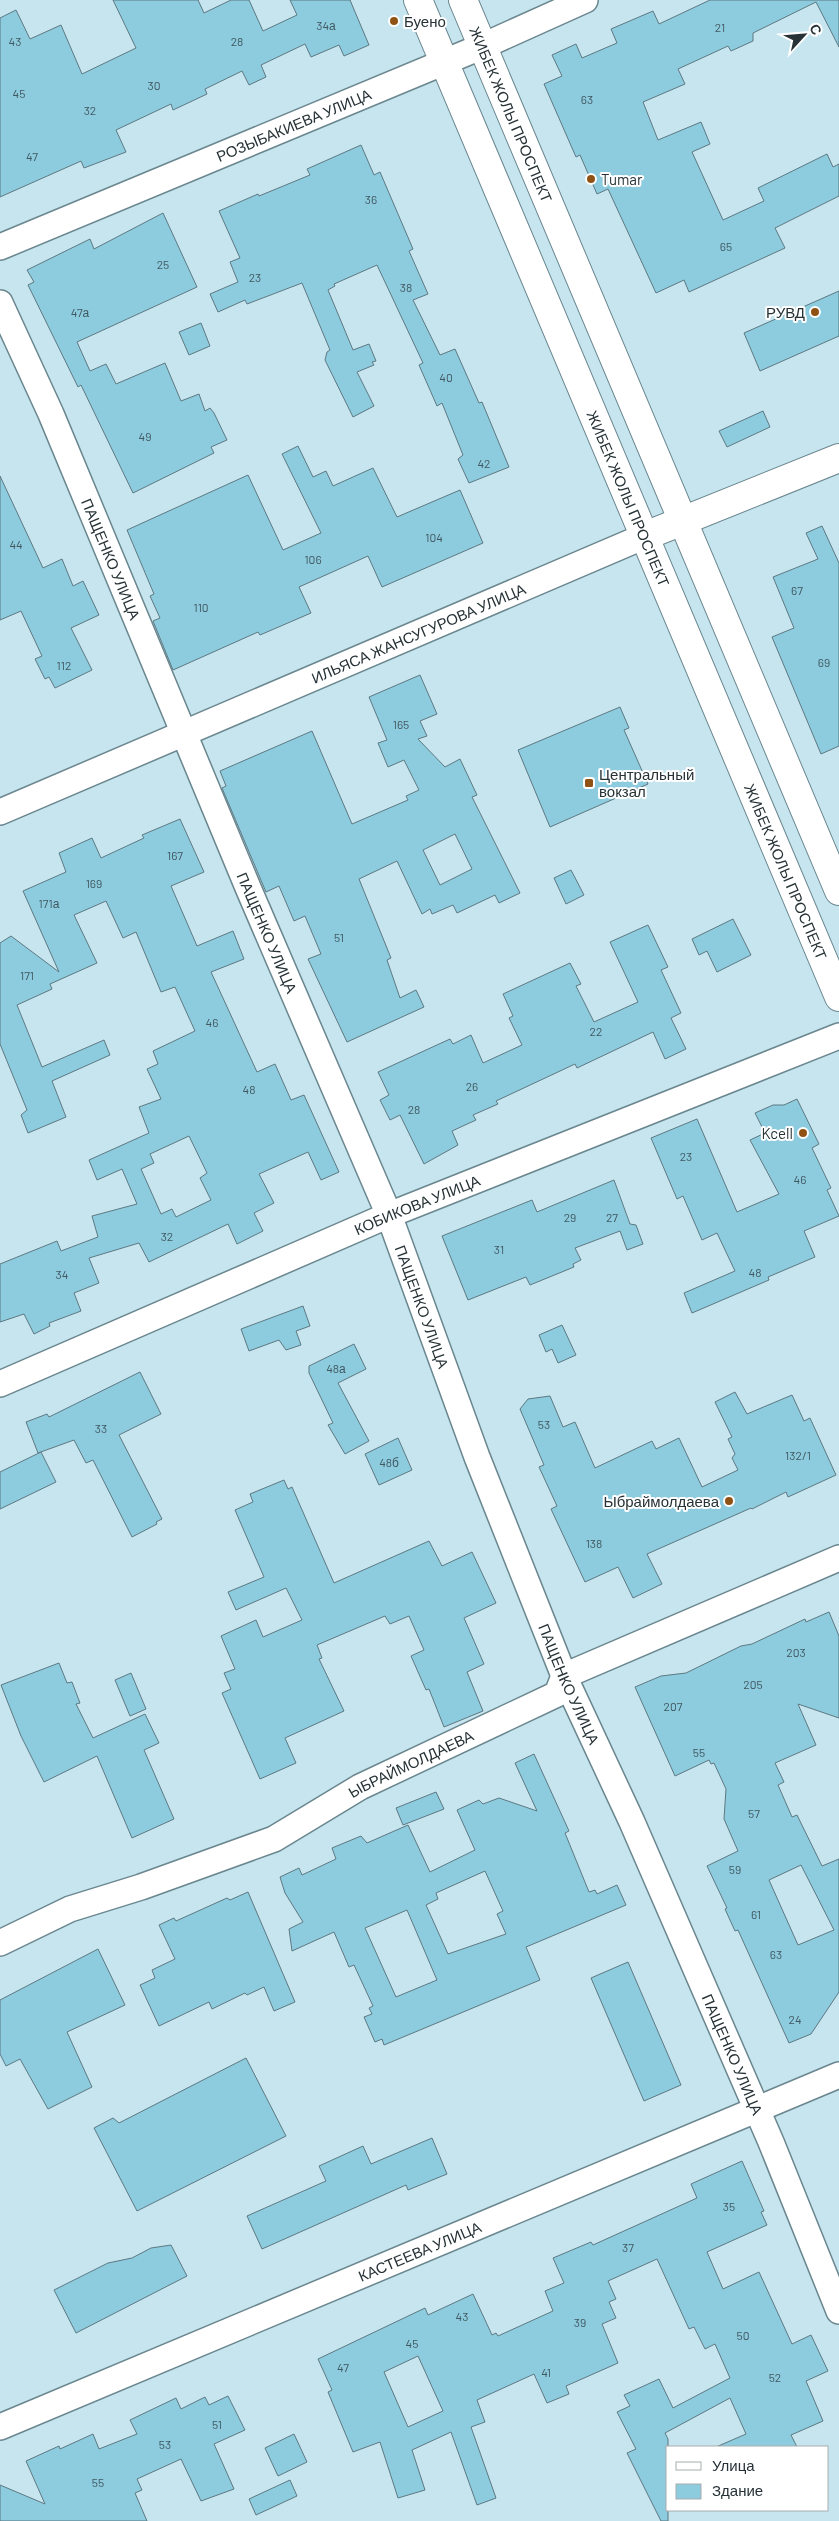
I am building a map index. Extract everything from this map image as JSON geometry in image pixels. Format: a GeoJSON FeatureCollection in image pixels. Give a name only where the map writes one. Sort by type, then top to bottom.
{"type":"FeatureCollection","features":[{"type":"Feature","properties":{"kind":"main road","name":"ЖИБЕК ЖОЛЫ ПРОСПЕКТ"},"geometry":{"type":"LineString","coordinates":[[418,0],[839,997]]}},
{"type":"Feature","properties":{"kind":"main road","name":"ЖИБЕК ЖОЛЫ ПРОСПЕКТ"},"geometry":{"type":"LineString","coordinates":[[464,0],[839,891]]}},
{"type":"Feature","properties":{"kind":"main road","name":"ИЛЬЯСА ЖАНСУГУРОВА УЛИЦА"},"geometry":{"type":"LineString","coordinates":[[645,536],[839,458]]}},
{"type":"Feature","properties":{"kind":"street","name":"РОЗЫБАКИЕВА УЛИЦА"},"geometry":{"type":"LineString","coordinates":[[0,247],[483,46],[585,0]]}},
{"type":"Feature","properties":{"kind":"street","name":"ПАЩЕНКО УЛИЦА"},"geometry":{"type":"LineString","coordinates":[[0,303],[51,414],[249,890],[389,1215],[477,1457],[564,1676],[632,1822],[771,2142],[839,2311]]}},
{"type":"Feature","properties":{"kind":"street","name":"ИЛЬЯСА ЖАНСУГУРОВА УЛИЦА"},"geometry":{"type":"LineString","coordinates":[[0,812],[645,536]]}},
{"type":"Feature","properties":{"kind":"street","name":"КОБИКОВА УЛИЦА"},"geometry":{"type":"LineString","coordinates":[[0,1384],[389,1215],[839,1036]]}},
{"type":"Feature","properties":{"kind":"street"},"geometry":{"type":"LineString","coordinates":[[564,1676],[839,1558]]}},
{"type":"Feature","properties":{"kind":"street","name":"ЫБРАЙМОЛДАЕВА"},"geometry":{"type":"LineString","coordinates":[[0,1943],[70,1909],[141,1887],[274,1839],[360,1787],[557,1694],[564,1676]]}},
{"type":"Feature","properties":{"kind":"street","name":"КАСТЕЕВА УЛИЦА"},"geometry":{"type":"LineString","coordinates":[[0,2427],[839,2075]]}},
{"type":"Feature","properties":{"kind":"building"},"geometry":{"type":"Polygon","coordinates":[[[113,0],[198,0],[204,13],[231,0],[249,0],[263,31],[297,15],[290,0],[350,0],[369,45],[344,56],[339,45],[311,57],[305,44],[261,65],[266,77],[249,85],[242,71],[205,89],[207,94],[173,110],[171,104],[116,130],[126,152],[84,168],[81,161],[0,197],[0,18],[16,10],[30,39],[61,25],[82,74],[136,48],[113,0]]]}},
{"type":"Feature","properties":{"kind":"building"},"geometry":{"type":"Polygon","coordinates":[[[710,0],[839,0],[839,47],[816,2],[753,33],[753,41],[731,51],[728,46],[678,69],[685,84],[643,102],[658,140],[701,122],[710,144],[692,152],[723,220],[764,201],[758,188],[827,154],[833,167],[839,164],[839,196],[775,228],[785,248],[689,292],[684,280],[656,293],[608,189],[597,194],[580,155],[576,157],[544,84],[562,76],[552,55],[576,44],[582,58],[617,43],[611,29],[653,11],[659,24],[710,0]]]}},
{"type":"Feature","properties":{"kind":"building"},"geometry":{"type":"Polygon","coordinates":[[[361,145],[374,175],[380,172],[413,249],[409,251],[428,294],[413,300],[440,355],[455,349],[479,403],[482,402],[509,467],[469,483],[458,459],[463,455],[442,403],[437,406],[419,365],[423,363],[377,265],[334,284],[335,286],[328,290],[353,350],[369,344],[376,361],[372,362],[374,365],[357,372],[374,406],[353,417],[325,360],[327,352],[330,350],[302,283],[247,304],[245,300],[218,312],[210,294],[238,282],[230,262],[240,258],[219,211],[310,175],[307,169],[361,145]]]}},
{"type":"Feature","properties":{"kind":"building"},"geometry":{"type":"Polygon","coordinates":[[[163,213],[197,287],[77,342],[90,371],[106,364],[116,384],[165,363],[181,401],[199,394],[205,411],[210,408],[214,413],[227,440],[211,447],[214,453],[133,493],[81,385],[78,387],[28,285],[34,282],[27,270],[90,239],[94,249],[163,213]]]}},
{"type":"Feature","properties":{"kind":"building","name":"РУВД"},"geometry":{"type":"Polygon","coordinates":[[[839,291],[839,336],[760,371],[744,333],[839,291]]]}},
{"type":"Feature","properties":{"kind":"building"},"geometry":{"type":"Polygon","coordinates":[[[201,323],[210,346],[189,355],[179,332],[201,323]]]}},
{"type":"Feature","properties":{"kind":"building"},"geometry":{"type":"Polygon","coordinates":[[[763,411],[770,427],[727,447],[719,431],[763,411]]]}},
{"type":"Feature","properties":{"kind":"building"},"geometry":{"type":"Polygon","coordinates":[[[298,446],[313,477],[326,471],[333,486],[373,468],[397,517],[460,490],[483,543],[382,587],[368,556],[299,587],[311,613],[260,635],[258,632],[173,670],[153,621],[160,618],[150,596],[154,594],[127,530],[248,475],[283,550],[321,533],[282,454],[298,446]]]}},
{"type":"Feature","properties":{"kind":"building"},"geometry":{"type":"Polygon","coordinates":[[[0,476],[43,568],[62,559],[73,586],[83,581],[99,615],[71,628],[92,670],[55,688],[49,677],[45,679],[35,659],[42,656],[21,611],[0,620],[0,476]]]}},
{"type":"Feature","properties":{"kind":"building"},"geometry":{"type":"Polygon","coordinates":[[[822,526],[839,563],[839,746],[821,754],[772,637],[794,628],[773,577],[818,559],[806,533],[822,526]]]}},
{"type":"Feature","properties":{"kind":"building"},"geometry":{"type":"Polygon","coordinates":[[[420,675],[437,714],[420,721],[427,736],[418,739],[445,767],[460,759],[477,795],[472,797],[520,893],[499,903],[495,895],[457,913],[453,905],[432,914],[430,909],[422,914],[397,861],[359,879],[391,958],[387,960],[400,998],[416,990],[424,1007],[347,1042],[308,959],[321,954],[305,916],[294,921],[279,886],[266,892],[222,788],[226,786],[220,771],[312,731],[352,824],[408,800],[406,796],[419,790],[404,760],[388,767],[378,743],[387,740],[369,697],[420,675]],[[455,834],[423,850],[440,885],[472,869],[455,834]]]}},
{"type":"Feature","properties":{"kind":"building"},"geometry":{"type":"Polygon","coordinates":[[[620,707],[629,728],[624,730],[648,784],[550,827],[518,750],[620,707]]]}},
{"type":"Feature","properties":{"kind":"building"},"geometry":{"type":"Polygon","coordinates":[[[180,819],[204,872],[171,886],[197,946],[233,931],[244,959],[211,972],[257,1072],[275,1064],[291,1100],[304,1095],[339,1172],[321,1180],[308,1152],[259,1174],[274,1203],[254,1213],[263,1231],[237,1244],[228,1224],[149,1262],[139,1243],[89,1258],[99,1283],[74,1293],[81,1311],[49,1323],[50,1326],[34,1334],[24,1314],[0,1322],[0,1264],[57,1241],[61,1251],[98,1237],[92,1216],[137,1204],[122,1169],[97,1180],[89,1160],[149,1133],[139,1107],[161,1099],[147,1069],[158,1064],[153,1051],[195,1031],[175,987],[161,992],[136,932],[123,938],[106,901],[74,915],[97,963],[50,984],[52,989],[17,1005],[42,1067],[104,1040],[110,1055],[52,1081],[66,1117],[28,1133],[21,1115],[27,1110],[0,1044],[0,943],[11,936],[59,972],[23,891],[66,872],[59,853],[92,838],[101,858],[144,838],[142,835],[180,819]],[[189,1136],[150,1154],[154,1163],[141,1169],[161,1214],[172,1209],[176,1217],[211,1200],[200,1178],[207,1173],[189,1136]]]}},
{"type":"Feature","properties":{"kind":"building"},"geometry":{"type":"Polygon","coordinates":[[[571,870],[584,895],[566,904],[554,878],[571,870]]]}},
{"type":"Feature","properties":{"kind":"building"},"geometry":{"type":"Polygon","coordinates":[[[733,919],[751,955],[717,972],[707,951],[699,955],[692,939],[733,919]]]}},
{"type":"Feature","properties":{"kind":"building"},"geometry":{"type":"Polygon","coordinates":[[[648,925],[668,967],[661,970],[681,1013],[671,1018],[686,1049],[665,1059],[653,1032],[577,1068],[575,1064],[496,1101],[498,1104],[473,1115],[476,1120],[452,1131],[458,1145],[424,1164],[400,1115],[390,1120],[380,1100],[389,1095],[378,1072],[450,1039],[453,1044],[471,1035],[483,1063],[522,1045],[509,1018],[513,1016],[503,994],[570,963],[581,984],[576,986],[594,1022],[638,1002],[610,942],[648,925]]]}},
{"type":"Feature","properties":{"kind":"building"},"geometry":{"type":"Polygon","coordinates":[[[797,1099],[819,1144],[812,1148],[831,1188],[827,1190],[839,1216],[804,1231],[815,1257],[768,1277],[769,1280],[692,1313],[684,1293],[735,1271],[717,1233],[702,1240],[683,1196],[677,1199],[651,1138],[697,1119],[737,1212],[779,1194],[750,1140],[765,1133],[755,1113],[773,1105],[784,1105],[797,1099]]]}},
{"type":"Feature","properties":{"kind":"building"},"geometry":{"type":"Polygon","coordinates":[[[614,1180],[630,1224],[636,1225],[643,1244],[627,1250],[620,1231],[575,1248],[581,1260],[573,1264],[574,1267],[530,1285],[526,1277],[468,1300],[442,1236],[532,1200],[537,1212],[614,1180]]]}},
{"type":"Feature","properties":{"kind":"building"},"geometry":{"type":"Polygon","coordinates":[[[303,1306],[310,1326],[296,1331],[301,1345],[286,1350],[279,1340],[249,1351],[241,1329],[303,1306]]]}},
{"type":"Feature","properties":{"kind":"building"},"geometry":{"type":"Polygon","coordinates":[[[562,1325],[576,1355],[558,1363],[552,1349],[546,1352],[539,1335],[562,1325]]]}},
{"type":"Feature","properties":{"kind":"building"},"geometry":{"type":"Polygon","coordinates":[[[354,1344],[366,1369],[338,1383],[369,1441],[345,1454],[328,1425],[333,1423],[309,1373],[309,1366],[354,1344]]]}},
{"type":"Feature","properties":{"kind":"building"},"geometry":{"type":"Polygon","coordinates":[[[140,1372],[161,1414],[119,1435],[162,1519],[156,1522],[157,1524],[132,1537],[93,1460],[86,1463],[74,1440],[38,1453],[26,1422],[47,1414],[49,1417],[140,1372]]]}},
{"type":"Feature","properties":{"kind":"building"},"geometry":{"type":"Polygon","coordinates":[[[735,1392],[747,1414],[792,1395],[804,1421],[810,1418],[836,1475],[788,1497],[786,1492],[752,1509],[647,1554],[662,1584],[633,1598],[618,1567],[585,1582],[551,1509],[557,1506],[539,1467],[544,1465],[520,1409],[528,1399],[550,1396],[563,1427],[575,1422],[595,1468],[652,1441],[656,1449],[679,1438],[702,1487],[738,1470],[732,1458],[735,1454],[728,1439],[732,1437],[715,1402],[735,1392]]]}},
{"type":"Feature","properties":{"kind":"building"},"geometry":{"type":"Polygon","coordinates":[[[398,1438],[412,1470],[379,1485],[365,1454],[398,1438]]]}},
{"type":"Feature","properties":{"kind":"building"},"geometry":{"type":"Polygon","coordinates":[[[41,1452],[56,1482],[0,1509],[0,1472],[41,1452]]]}},
{"type":"Feature","properties":{"kind":"building"},"geometry":{"type":"Polygon","coordinates":[[[284,1480],[288,1489],[292,1487],[334,1583],[429,1541],[442,1566],[472,1552],[496,1603],[464,1618],[484,1664],[467,1672],[483,1711],[444,1727],[429,1689],[426,1690],[411,1656],[424,1650],[409,1616],[390,1624],[385,1616],[317,1645],[322,1658],[319,1659],[344,1711],[285,1738],[296,1763],[260,1779],[222,1693],[231,1689],[224,1673],[235,1669],[221,1636],[256,1620],[263,1637],[302,1620],[286,1588],[236,1610],[228,1592],[264,1577],[235,1510],[253,1502],[250,1494],[284,1480]]]}},
{"type":"Feature","properties":{"kind":"building"},"geometry":{"type":"Polygon","coordinates":[[[829,1612],[839,1636],[839,1718],[798,1704],[816,1745],[775,1763],[784,1782],[778,1785],[792,1817],[797,1815],[822,1866],[839,1859],[839,1992],[811,2034],[789,2043],[738,1930],[735,1931],[725,1909],[727,1908],[707,1866],[738,1851],[724,1819],[726,1789],[714,1763],[711,1764],[709,1760],[675,1776],[635,1687],[661,1676],[686,1673],[741,1646],[752,1644],[805,1619],[806,1622],[829,1612]],[[801,1865],[769,1880],[798,1945],[834,1930],[801,1865]]]}},
{"type":"Feature","properties":{"kind":"building"},"geometry":{"type":"Polygon","coordinates":[[[59,1663],[67,1683],[72,1682],[80,1703],[76,1704],[93,1738],[145,1714],[159,1743],[144,1750],[174,1819],[132,1838],[97,1756],[44,1782],[21,1736],[1,1685],[59,1663]]]}},
{"type":"Feature","properties":{"kind":"building"},"geometry":{"type":"Polygon","coordinates":[[[131,1673],[146,1709],[130,1716],[115,1680],[131,1673]]]}},
{"type":"Feature","properties":{"kind":"building"},"geometry":{"type":"Polygon","coordinates":[[[534,1754],[569,1831],[565,1833],[589,1892],[595,1890],[597,1894],[617,1885],[626,1905],[526,1947],[540,1980],[384,2045],[382,2039],[375,2042],[364,2017],[372,2014],[369,2008],[373,2006],[354,1965],[349,1967],[334,1932],[292,1951],[289,1929],[303,1922],[285,1893],[280,1877],[299,1868],[302,1875],[336,1859],[332,1848],[361,1836],[367,1843],[408,1825],[430,1872],[475,1850],[457,1810],[479,1800],[483,1804],[499,1798],[537,1811],[515,1763],[534,1754]],[[485,1871],[436,1893],[438,1899],[426,1905],[448,1954],[506,1934],[497,1914],[503,1911],[485,1871]],[[407,1910],[365,1928],[396,1997],[437,1980],[407,1910]]]}},
{"type":"Feature","properties":{"kind":"building"},"geometry":{"type":"Polygon","coordinates":[[[436,1792],[444,1809],[403,1825],[396,1808],[436,1792]]]}},
{"type":"Feature","properties":{"kind":"building"},"geometry":{"type":"Polygon","coordinates":[[[248,1892],[295,2002],[274,2011],[264,1987],[247,1995],[245,1993],[212,2009],[209,2002],[159,2026],[140,1985],[155,1978],[152,1970],[175,1959],[159,1925],[174,1918],[176,1921],[227,1898],[230,1900],[248,1892]]]}},
{"type":"Feature","properties":{"kind":"building"},"geometry":{"type":"Polygon","coordinates":[[[98,1949],[125,2005],[67,2032],[92,2087],[48,2109],[20,2059],[6,2066],[0,2054],[0,2000],[98,1949]]]}},
{"type":"Feature","properties":{"kind":"building"},"geometry":{"type":"Polygon","coordinates":[[[628,1962],[681,2085],[644,2101],[591,1978],[628,1962]]]}},
{"type":"Feature","properties":{"kind":"building"},"geometry":{"type":"Polygon","coordinates":[[[246,2058],[286,2136],[137,2211],[94,2128],[113,2118],[119,2123],[246,2058]]]}},
{"type":"Feature","properties":{"kind":"building"},"geometry":{"type":"Polygon","coordinates":[[[432,2138],[447,2174],[408,2190],[406,2185],[262,2249],[247,2216],[326,2181],[319,2166],[363,2146],[371,2164],[432,2138]]]}},
{"type":"Feature","properties":{"kind":"building"},"geometry":{"type":"Polygon","coordinates":[[[742,2161],[764,2211],[761,2212],[767,2225],[707,2252],[723,2289],[759,2272],[792,2344],[811,2335],[828,2371],[806,2381],[823,2421],[791,2435],[796,2446],[718,2446],[746,2434],[730,2398],[665,2433],[668,2439],[668,2446],[666,2446],[666,2511],[668,2511],[668,2521],[661,2521],[627,2453],[636,2449],[617,2412],[630,2406],[624,2395],[659,2379],[673,2408],[730,2378],[715,2344],[705,2349],[694,2327],[689,2329],[657,2259],[608,2281],[616,2299],[609,2302],[616,2318],[602,2324],[618,2363],[566,2386],[569,2394],[547,2403],[534,2374],[477,2400],[485,2422],[471,2427],[496,2498],[477,2505],[451,2432],[412,2450],[425,2490],[398,2498],[380,2442],[353,2452],[328,2392],[332,2390],[318,2359],[425,2308],[428,2315],[473,2294],[492,2335],[496,2333],[498,2336],[553,2311],[545,2291],[564,2283],[553,2258],[591,2242],[593,2245],[697,2198],[691,2184],[742,2161]],[[418,2356],[384,2372],[408,2427],[443,2411],[418,2356]]]}},
{"type":"Feature","properties":{"kind":"building"},"geometry":{"type":"Polygon","coordinates":[[[171,2245],[187,2276],[76,2333],[54,2290],[108,2263],[132,2258],[151,2248],[171,2245]]]}},
{"type":"Feature","properties":{"kind":"building"},"geometry":{"type":"Polygon","coordinates":[[[228,2396],[245,2430],[214,2444],[234,2489],[201,2501],[181,2459],[137,2479],[142,2490],[135,2493],[147,2521],[0,2521],[0,2485],[45,2504],[26,2461],[59,2446],[60,2449],[93,2434],[99,2449],[137,2434],[130,2420],[176,2398],[181,2409],[205,2397],[209,2405],[228,2396]]]}},
{"type":"Feature","properties":{"kind":"building"},"geometry":{"type":"Polygon","coordinates":[[[294,2434],[307,2462],[278,2476],[265,2448],[294,2434]]]}},
{"type":"Feature","properties":{"kind":"building"},"geometry":{"type":"Polygon","coordinates":[[[290,2480],[297,2496],[256,2515],[249,2499],[290,2480]]]}},
{"type":"Feature","properties":{"kind":"place","name":"Буено"},"geometry":{"type":"Point","coordinates":[394,21]}},
{"type":"Feature","properties":{"kind":"place","name":"Tumar"},"geometry":{"type":"Point","coordinates":[591,179]}},
{"type":"Feature","properties":{"kind":"place","name":"РУВД"},"geometry":{"type":"Point","coordinates":[815,312]}},
{"type":"Feature","properties":{"kind":"place","name":"Центральный вокзал"},"geometry":{"type":"Point","coordinates":[589,783]}},
{"type":"Feature","properties":{"kind":"place","name":"Kcell"},"geometry":{"type":"Point","coordinates":[803,1133]}},
{"type":"Feature","properties":{"kind":"place","name":"Ыбраймолдаева"},"geometry":{"type":"Point","coordinates":[729,1501]}}]}
